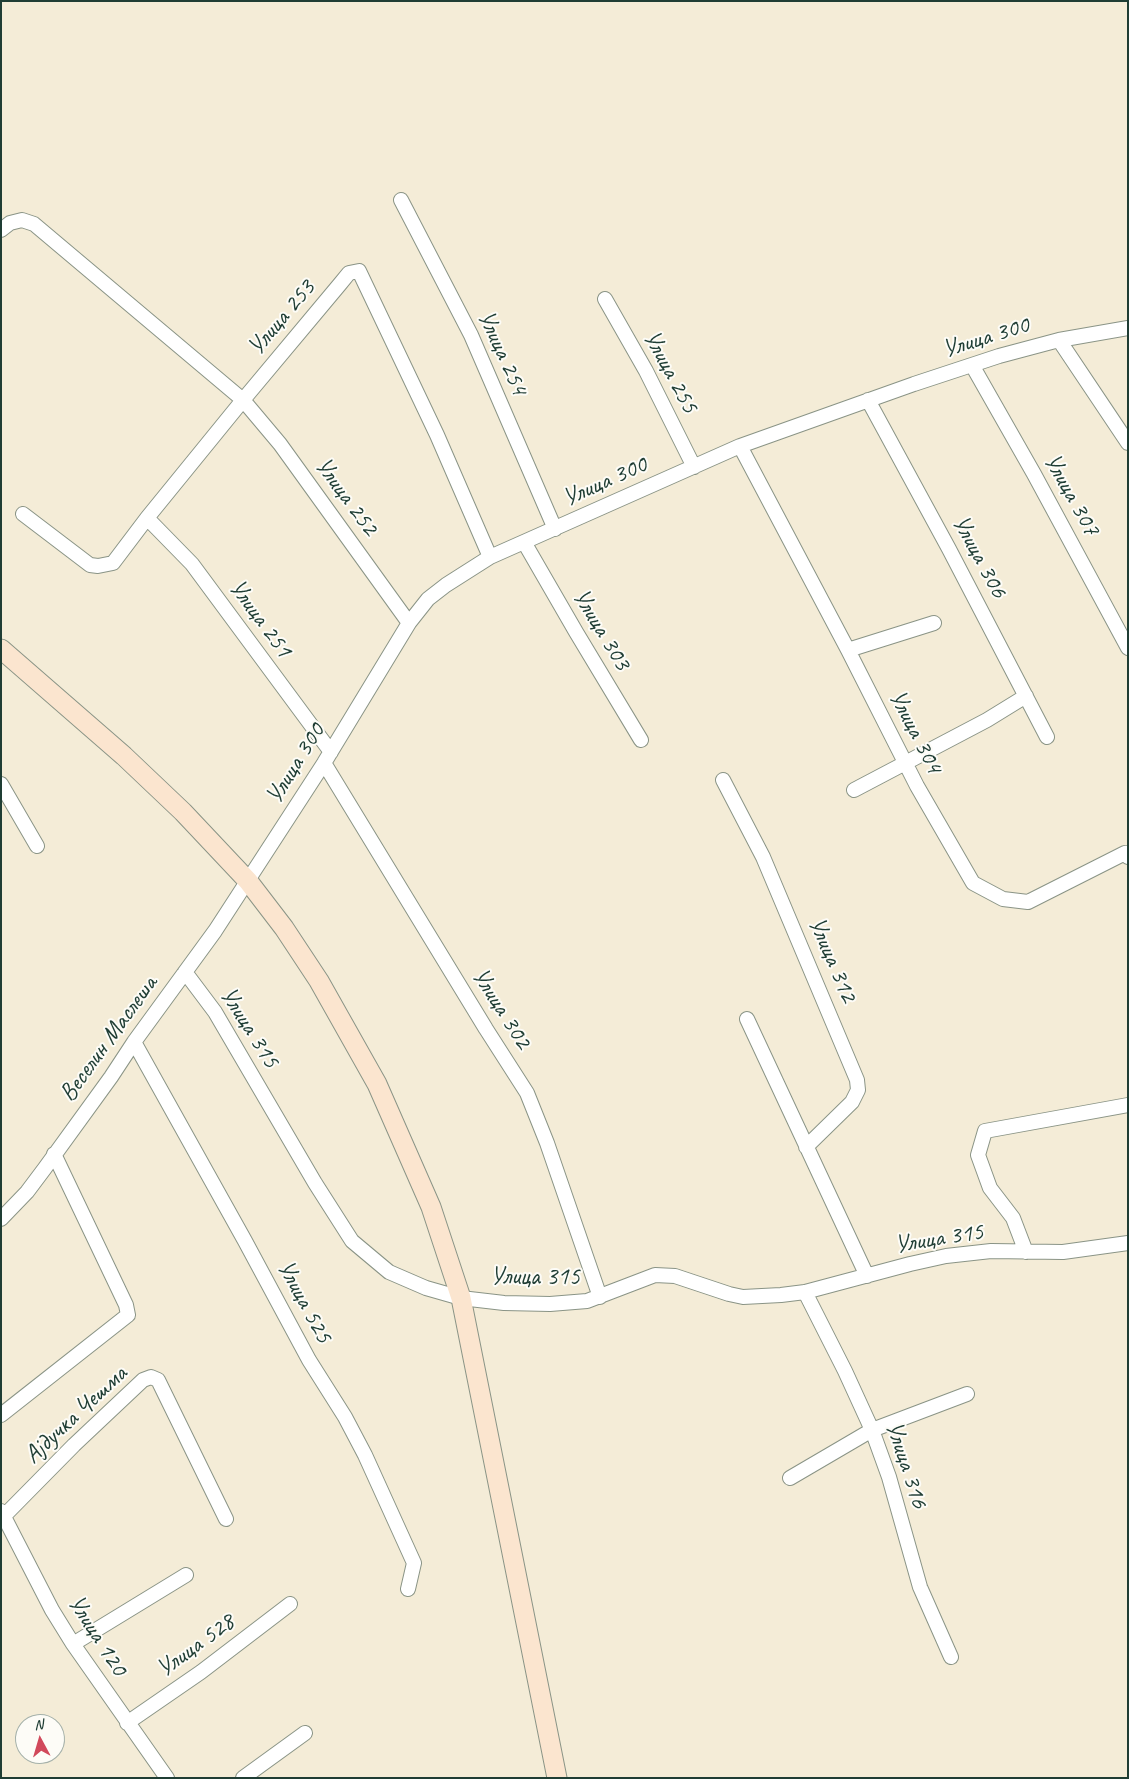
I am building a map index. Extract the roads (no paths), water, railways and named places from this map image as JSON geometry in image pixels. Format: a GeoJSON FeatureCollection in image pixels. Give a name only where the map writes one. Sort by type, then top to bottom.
{"type":"FeatureCollection","features":[{"type":"Feature","properties":{"kind":"main road"},"geometry":{"type":"LineString","coordinates":[[3,650],[124,756],[183,812],[248,881],[284,928],[319,981],[377,1084],[431,1207],[461,1298],[557,1778]]}},
{"type":"Feature","properties":{"kind":"street","name":"Улица 254"},"geometry":{"type":"LineString","coordinates":[[401,200],[471,335],[555,529]]}},
{"type":"Feature","properties":{"kind":"street","name":"Улица 252"},"geometry":{"type":"LineString","coordinates":[[1,230],[10,223],[22,220],[34,224],[243,400],[280,444],[409,623]]}},
{"type":"Feature","properties":{"kind":"street","name":"Улица 253"},"geometry":{"type":"LineString","coordinates":[[243,400],[350,273],[359,271],[437,435],[490,558]]}},
{"type":"Feature","properties":{"kind":"street","name":"Улица 255"},"geometry":{"type":"LineString","coordinates":[[605,299],[646,371],[694,467]]}},
{"type":"Feature","properties":{"kind":"street","name":"Улица 300"},"geometry":{"type":"LineString","coordinates":[[248,881],[328,757],[409,623],[428,599],[490,558],[740,446],[998,356],[1059,340],[1128,328]]}},
{"type":"Feature","properties":{"kind":"street"},"geometry":{"type":"LineString","coordinates":[[1059,340],[1128,443]]}},
{"type":"Feature","properties":{"kind":"street","name":"Улица 307"},"geometry":{"type":"LineString","coordinates":[[972,365],[1128,648]]}},
{"type":"Feature","properties":{"kind":"street"},"geometry":{"type":"LineString","coordinates":[[23,514],[90,565],[98,566],[113,563],[243,400]]}},
{"type":"Feature","properties":{"kind":"street","name":"Улица 306"},"geometry":{"type":"LineString","coordinates":[[868,400],[949,549],[1047,737]]}},
{"type":"Feature","properties":{"kind":"street","name":"Улица 304"},"geometry":{"type":"LineString","coordinates":[[740,446],[848,650],[917,786],[974,883],[1003,899],[1028,902],[1125,853],[1128,857]]}},
{"type":"Feature","properties":{"kind":"street","name":"Улица 251"},"geometry":{"type":"LineString","coordinates":[[147,518],[192,564],[261,659],[328,757]]}},
{"type":"Feature","properties":{"kind":"street","name":"Улица 303"},"geometry":{"type":"LineString","coordinates":[[524,542],[641,740]]}},
{"type":"Feature","properties":{"kind":"street"},"geometry":{"type":"LineString","coordinates":[[848,650],[934,623]]}},
{"type":"Feature","properties":{"kind":"street"},"geometry":{"type":"LineString","coordinates":[[854,790],[905,761],[987,720],[1026,696]]}},
{"type":"Feature","properties":{"kind":"street","name":"Улица 302"},"geometry":{"type":"LineString","coordinates":[[328,757],[486,1029],[527,1092],[547,1143],[600,1297]]}},
{"type":"Feature","properties":{"kind":"street","name":"Улица 312"},"geometry":{"type":"LineString","coordinates":[[723,780],[763,857],[857,1080],[858,1090],[852,1102],[806,1147]]}},
{"type":"Feature","properties":{"kind":"street"},"geometry":{"type":"LineString","coordinates":[[1,784],[37,846]]}},
{"type":"Feature","properties":{"kind":"street","name":"Веселин Маслеша"},"geometry":{"type":"LineString","coordinates":[[1,1219],[27,1192],[111,1077],[184,972],[216,931],[248,881]]}},
{"type":"Feature","properties":{"kind":"street","name":"Улица 315"},"geometry":{"type":"LineString","coordinates":[[184,972],[215,1012],[315,1183],[352,1241],[389,1272],[426,1288],[461,1298],[504,1303],[550,1304],[587,1301],[655,1275],[675,1276],[743,1297],[805,1292],[946,1256],[991,1252],[1063,1252],[1128,1243]]}},
{"type":"Feature","properties":{"kind":"street"},"geometry":{"type":"LineString","coordinates":[[747,1019],[867,1276]]}},
{"type":"Feature","properties":{"kind":"street","name":"Улица 525"},"geometry":{"type":"LineString","coordinates":[[134,1042],[309,1360],[345,1417],[365,1455],[414,1563],[408,1590]]}},
{"type":"Feature","properties":{"kind":"street"},"geometry":{"type":"LineString","coordinates":[[1026,1252],[1013,1218],[990,1188],[978,1155],[986,1131],[1128,1105]]}},
{"type":"Feature","properties":{"kind":"street"},"geometry":{"type":"LineString","coordinates":[[1,1414],[128,1315],[126,1305],[54,1154]]}},
{"type":"Feature","properties":{"kind":"street","name":"Улица 316"},"geometry":{"type":"LineString","coordinates":[[805,1292],[872,1430],[889,1477],[920,1588],[951,1657]]}},
{"type":"Feature","properties":{"kind":"street","name":"Ајдучка Чешма"},"geometry":{"type":"LineString","coordinates":[[2,1514],[143,1380],[151,1378],[158,1380],[226,1519]]}},
{"type":"Feature","properties":{"kind":"street"},"geometry":{"type":"LineString","coordinates":[[790,1478],[872,1430],[967,1394]]}},
{"type":"Feature","properties":{"kind":"street","name":"Улица 120"},"geometry":{"type":"LineString","coordinates":[[2,1514],[52,1610],[73,1644],[167,1778]]}},
{"type":"Feature","properties":{"kind":"street"},"geometry":{"type":"LineString","coordinates":[[73,1644],[186,1575]]}},
{"type":"Feature","properties":{"kind":"street","name":"Улица 528"},"geometry":{"type":"LineString","coordinates":[[128,1723],[201,1672],[290,1604]]}},
{"type":"Feature","properties":{"kind":"street"},"geometry":{"type":"LineString","coordinates":[[243,1778],[305,1733]]}}]}
